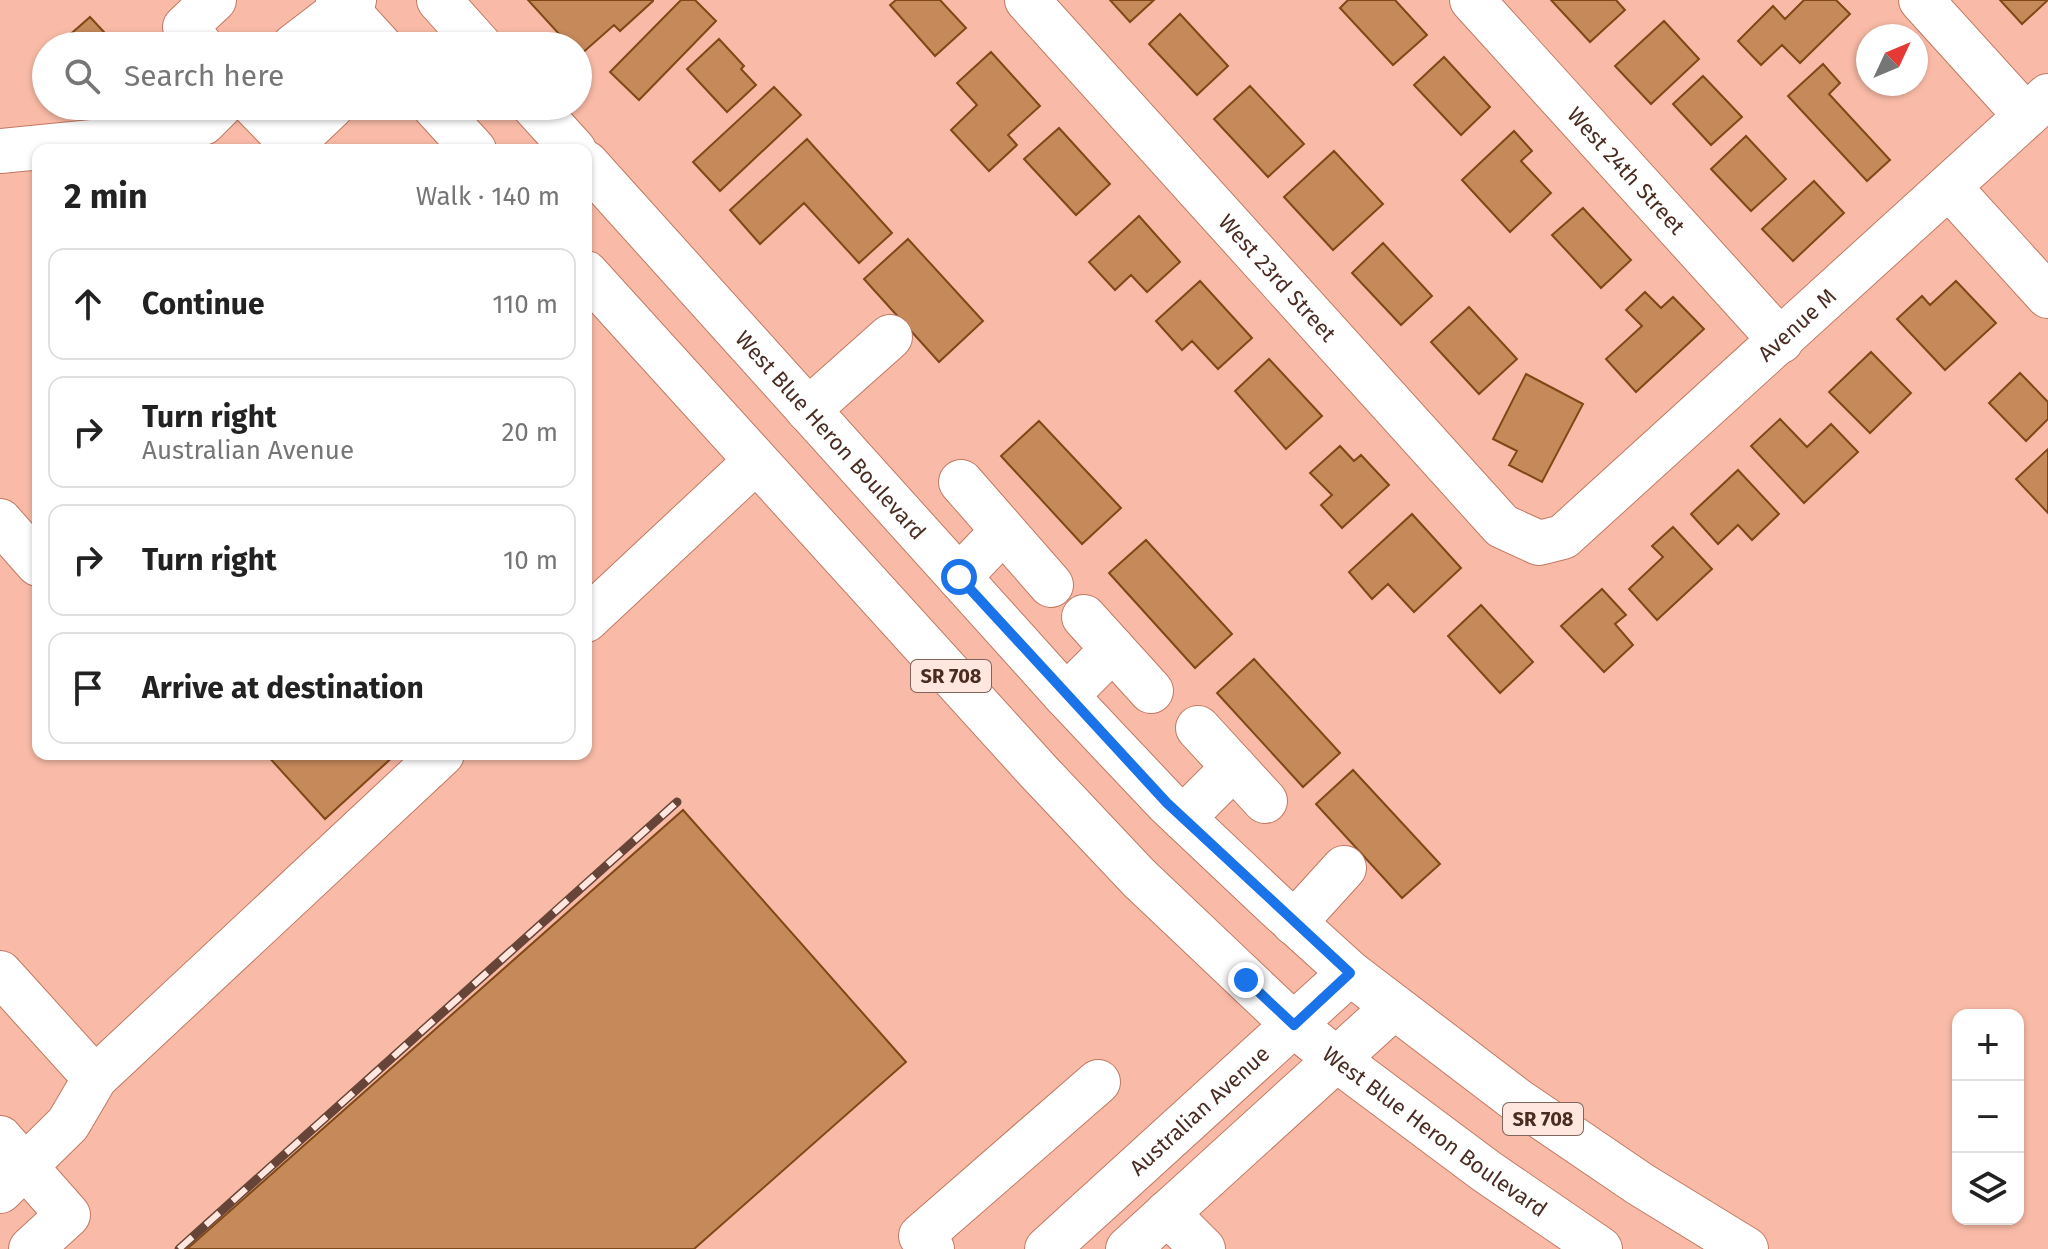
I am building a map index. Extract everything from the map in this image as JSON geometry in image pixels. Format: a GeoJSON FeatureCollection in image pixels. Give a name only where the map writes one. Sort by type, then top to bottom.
{"type":"FeatureCollection","features":[{"type":"Feature","properties":{"kind":"main road"},"geometry":{"type":"LineString","coordinates":[[189,32],[185,27],[214,0]]}},
{"type":"Feature","properties":{"kind":"main road"},"geometry":{"type":"LineString","coordinates":[[439,0],[468,32]]}},
{"type":"Feature","properties":{"kind":"main road","name":"West 23rd Street"},"geometry":{"type":"LineString","coordinates":[[1027,0],[1502,526],[1539,543]]}},
{"type":"Feature","properties":{"kind":"main road","name":"West 24th Street"},"geometry":{"type":"LineString","coordinates":[[1472,0],[1781,341]]}},
{"type":"Feature","properties":{"kind":"main road"},"geometry":{"type":"LineString","coordinates":[[1921,0],[2037,106]]}},
{"type":"Feature","properties":{"kind":"main road"},"geometry":{"type":"LineString","coordinates":[[311,32],[346,3],[369,32]]}},
{"type":"Feature","properties":{"kind":"main road","name":"Avenue M"},"geometry":{"type":"LineString","coordinates":[[1539,543],[1563,537],[2037,106]]}},
{"type":"Feature","properties":{"kind":"main road"},"geometry":{"type":"LineString","coordinates":[[71,144],[153,136],[206,120]]}},
{"type":"Feature","properties":{"kind":"main road"},"geometry":{"type":"LineString","coordinates":[[269,120],[292,144],[317,120]]}},
{"type":"Feature","properties":{"kind":"main road"},"geometry":{"type":"LineString","coordinates":[[447,120],[469,144]]}},
{"type":"Feature","properties":{"kind":"main road"},"geometry":{"type":"LineString","coordinates":[[547,120],[569,144]]}},
{"type":"Feature","properties":{"kind":"main road"},"geometry":{"type":"LineString","coordinates":[[0,151],[32,148]]}},
{"type":"Feature","properties":{"kind":"main road","name":"West Blue Heron Boulevard"},"geometry":{"type":"LineString","coordinates":[[592,170],[1066,696],[1183,818],[1294,923],[1350,973],[1530,1110],[1640,1184],[1746,1249]]}},
{"type":"Feature","properties":{"kind":"main road"},"geometry":{"type":"LineString","coordinates":[[1949,187],[2048,296]]}},
{"type":"Feature","properties":{"kind":"main road","name":"West Blue Heron Boulevard"},"geometry":{"type":"LineString","coordinates":[[592,280],[1129,868],[1294,1025],[1336,1059],[1486,1171],[1600,1249]]}},
{"type":"Feature","properties":{"kind":"main road"},"geometry":{"type":"LineString","coordinates":[[808,410],[890,337]]}},
{"type":"Feature","properties":{"kind":"main road"},"geometry":{"type":"LineString","coordinates":[[592,614],[756,461]]}},
{"type":"Feature","properties":{"kind":"main road"},"geometry":{"type":"LineString","coordinates":[[961,482],[1051,585]]}},
{"type":"Feature","properties":{"kind":"main road"},"geometry":{"type":"LineString","coordinates":[[0,521],[32,557]]}},
{"type":"Feature","properties":{"kind":"main road"},"geometry":{"type":"LineString","coordinates":[[959,577],[1003,531]]}},
{"type":"Feature","properties":{"kind":"main road"},"geometry":{"type":"LineString","coordinates":[[1084,617],[1151,691]]}},
{"type":"Feature","properties":{"kind":"main road"},"geometry":{"type":"LineString","coordinates":[[1066,696],[1113,649]]}},
{"type":"Feature","properties":{"kind":"main road"},"geometry":{"type":"LineString","coordinates":[[1198,728],[1265,801]]}},
{"type":"Feature","properties":{"kind":"main road"},"geometry":{"type":"LineString","coordinates":[[31,1249],[68,1215],[9,1165],[68,1124],[95,1078],[436,760]]}},
{"type":"Feature","properties":{"kind":"main road"},"geometry":{"type":"LineString","coordinates":[[1183,818],[1234,767]]}},
{"type":"Feature","properties":{"kind":"main road"},"geometry":{"type":"LineString","coordinates":[[1294,923],[1344,868]]}},
{"type":"Feature","properties":{"kind":"main road"},"geometry":{"type":"LineString","coordinates":[[0,973],[95,1078]]}},
{"type":"Feature","properties":{"kind":"main road","name":"Australian Avenue"},"geometry":{"type":"LineString","coordinates":[[1047,1249],[1350,973]]}},
{"type":"Feature","properties":{"kind":"main road"},"geometry":{"type":"LineString","coordinates":[[1128,1249],[1394,1007]]}},
{"type":"Feature","properties":{"kind":"main road"},"geometry":{"type":"LineString","coordinates":[[920,1245],[1098,1082]]}},
{"type":"Feature","properties":{"kind":"main road"},"geometry":{"type":"LineString","coordinates":[[1167,1213],[1203,1249]]}},
{"type":"Feature","properties":{"kind":"building"},"geometry":{"type":"Polygon","coordinates":[[[528,0],[653,0],[620,31],[614,25],[592,44],[592,32],[557,32],[528,0]]]}},
{"type":"Feature","properties":{"kind":"building"},"geometry":{"type":"Polygon","coordinates":[[[681,0],[695,0],[716,21],[639,100],[610,72],[681,0]]]}},
{"type":"Feature","properties":{"kind":"building"},"geometry":{"type":"Polygon","coordinates":[[[896,0],[940,0],[966,28],[935,56],[890,5],[896,0]]]}},
{"type":"Feature","properties":{"kind":"building"},"geometry":{"type":"Polygon","coordinates":[[[1110,0],[1154,0],[1130,22],[1110,0]]]}},
{"type":"Feature","properties":{"kind":"building"},"geometry":{"type":"Polygon","coordinates":[[[1348,0],[1395,0],[1427,35],[1393,65],[1340,8],[1348,0]]]}},
{"type":"Feature","properties":{"kind":"building"},"geometry":{"type":"Polygon","coordinates":[[[1551,0],[1616,0],[1625,10],[1590,42],[1551,0]]]}},
{"type":"Feature","properties":{"kind":"building"},"geometry":{"type":"Polygon","coordinates":[[[1804,0],[1836,0],[1850,14],[1800,63],[1782,45],[1761,65],[1738,41],[1773,6],[1785,19],[1804,0]]]}},
{"type":"Feature","properties":{"kind":"building"},"geometry":{"type":"Polygon","coordinates":[[[2000,0],[2048,0],[2022,24],[2000,0]]]}},
{"type":"Feature","properties":{"kind":"building"},"geometry":{"type":"Polygon","coordinates":[[[1180,14],[1228,66],[1197,95],[1149,44],[1180,14]]]}},
{"type":"Feature","properties":{"kind":"building"},"geometry":{"type":"Polygon","coordinates":[[[90,17],[104,32],[73,32],[90,17]]]}},
{"type":"Feature","properties":{"kind":"building"},"geometry":{"type":"Polygon","coordinates":[[[1664,21],[1699,59],[1651,104],[1615,66],[1664,21]]]}},
{"type":"Feature","properties":{"kind":"building"},"geometry":{"type":"Polygon","coordinates":[[[719,39],[744,66],[741,69],[756,85],[727,112],[687,69],[719,39]]]}},
{"type":"Feature","properties":{"kind":"building"},"geometry":{"type":"Polygon","coordinates":[[[991,52],[1040,106],[1008,135],[1017,145],[989,171],[951,130],[977,105],[957,83],[991,52]]]}},
{"type":"Feature","properties":{"kind":"building"},"geometry":{"type":"Polygon","coordinates":[[[1444,57],[1490,107],[1461,135],[1414,85],[1444,57]]]}},
{"type":"Feature","properties":{"kind":"building"},"geometry":{"type":"Polygon","coordinates":[[[1823,64],[1840,83],[1829,94],[1890,160],[1867,181],[1788,96],[1823,64]]]}},
{"type":"Feature","properties":{"kind":"building"},"geometry":{"type":"Polygon","coordinates":[[[1703,76],[1742,117],[1711,145],[1673,104],[1703,76]]]}},
{"type":"Feature","properties":{"kind":"building"},"geometry":{"type":"Polygon","coordinates":[[[1250,86],[1304,144],[1268,177],[1214,119],[1250,86]]]}},
{"type":"Feature","properties":{"kind":"building"},"geometry":{"type":"Polygon","coordinates":[[[774,87],[801,115],[720,191],[693,162],[774,87]]]}},
{"type":"Feature","properties":{"kind":"building"},"geometry":{"type":"Polygon","coordinates":[[[1059,128],[1110,184],[1076,215],[1024,159],[1059,128]]]}},
{"type":"Feature","properties":{"kind":"building"},"geometry":{"type":"Polygon","coordinates":[[[1514,131],[1532,151],[1521,161],[1551,193],[1510,232],[1462,180],[1514,131]]]}},
{"type":"Feature","properties":{"kind":"building"},"geometry":{"type":"Polygon","coordinates":[[[1746,136],[1786,179],[1751,211],[1711,169],[1746,136]]]}},
{"type":"Feature","properties":{"kind":"building"},"geometry":{"type":"Polygon","coordinates":[[[807,139],[892,233],[859,263],[804,203],[760,244],[730,210],[807,139]]]}},
{"type":"Feature","properties":{"kind":"building"},"geometry":{"type":"Polygon","coordinates":[[[1334,151],[1383,204],[1333,250],[1284,197],[1334,151]]]}},
{"type":"Feature","properties":{"kind":"building"},"geometry":{"type":"Polygon","coordinates":[[[1814,181],[1844,213],[1793,261],[1762,229],[1814,181]]]}},
{"type":"Feature","properties":{"kind":"building"},"geometry":{"type":"Polygon","coordinates":[[[1583,208],[1631,260],[1601,288],[1552,235],[1583,208]]]}},
{"type":"Feature","properties":{"kind":"building"},"geometry":{"type":"Polygon","coordinates":[[[1139,216],[1180,262],[1147,292],[1131,275],[1115,290],[1089,262],[1139,216]]]}},
{"type":"Feature","properties":{"kind":"building"},"geometry":{"type":"Polygon","coordinates":[[[908,239],[983,321],[939,362],[864,279],[908,239]]]}},
{"type":"Feature","properties":{"kind":"building"},"geometry":{"type":"Polygon","coordinates":[[[1383,243],[1432,296],[1401,325],[1352,273],[1383,243]]]}},
{"type":"Feature","properties":{"kind":"building"},"geometry":{"type":"Polygon","coordinates":[[[1200,281],[1252,338],[1218,369],[1192,341],[1182,350],[1156,321],[1200,281]]]}},
{"type":"Feature","properties":{"kind":"building"},"geometry":{"type":"Polygon","coordinates":[[[1956,281],[1996,323],[1945,370],[1897,319],[1922,296],[1930,305],[1956,281]]]}},
{"type":"Feature","properties":{"kind":"building"},"geometry":{"type":"Polygon","coordinates":[[[1645,292],[1661,308],[1673,297],[1704,329],[1636,392],[1606,359],[1642,326],[1626,310],[1645,292]]]}},
{"type":"Feature","properties":{"kind":"building"},"geometry":{"type":"Polygon","coordinates":[[[1469,307],[1517,359],[1479,394],[1431,342],[1469,307]]]}},
{"type":"Feature","properties":{"kind":"building"},"geometry":{"type":"Polygon","coordinates":[[[1871,352],[1911,393],[1870,433],[1829,392],[1871,352]]]}},
{"type":"Feature","properties":{"kind":"building"},"geometry":{"type":"Polygon","coordinates":[[[1269,359],[1322,416],[1286,449],[1235,391],[1269,359]]]}},
{"type":"Feature","properties":{"kind":"building"},"geometry":{"type":"Polygon","coordinates":[[[2020,373],[2048,402],[2048,419],[2026,441],[1989,403],[2020,373]]]}},
{"type":"Feature","properties":{"kind":"building"},"geometry":{"type":"Polygon","coordinates":[[[1526,374],[1583,404],[1542,482],[1509,465],[1517,451],[1493,439],[1526,374]]]}},
{"type":"Feature","properties":{"kind":"building"},"geometry":{"type":"Polygon","coordinates":[[[1780,419],[1807,447],[1831,424],[1858,452],[1804,503],[1751,446],[1780,419]]]}},
{"type":"Feature","properties":{"kind":"building"},"geometry":{"type":"Polygon","coordinates":[[[1039,421],[1121,508],[1082,544],[1001,456],[1039,421]]]}},
{"type":"Feature","properties":{"kind":"building"},"geometry":{"type":"Polygon","coordinates":[[[1340,446],[1354,461],[1361,455],[1389,485],[1342,528],[1321,505],[1332,495],[1310,473],[1340,446]]]}},
{"type":"Feature","properties":{"kind":"building"},"geometry":{"type":"Polygon","coordinates":[[[2048,449],[2048,513],[2016,479],[2048,449]]]}},
{"type":"Feature","properties":{"kind":"building"},"geometry":{"type":"Polygon","coordinates":[[[1738,470],[1779,514],[1752,540],[1738,525],[1718,544],[1691,514],[1738,470]]]}},
{"type":"Feature","properties":{"kind":"building"},"geometry":{"type":"Polygon","coordinates":[[[1412,514],[1461,568],[1414,612],[1388,584],[1372,599],[1349,572],[1412,514]]]}},
{"type":"Feature","properties":{"kind":"building"},"geometry":{"type":"Polygon","coordinates":[[[1673,527],[1712,569],[1657,620],[1629,589],[1663,557],[1652,546],[1673,527]]]}},
{"type":"Feature","properties":{"kind":"building"},"geometry":{"type":"Polygon","coordinates":[[[1146,540],[1232,634],[1195,668],[1109,573],[1146,540]]]}},
{"type":"Feature","properties":{"kind":"building"},"geometry":{"type":"Polygon","coordinates":[[[1602,589],[1626,615],[1615,624],[1633,645],[1604,672],[1561,626],[1602,589]]]}},
{"type":"Feature","properties":{"kind":"building"},"geometry":{"type":"Polygon","coordinates":[[[1481,605],[1533,662],[1500,693],[1448,636],[1481,605]]]}},
{"type":"Feature","properties":{"kind":"building"},"geometry":{"type":"Polygon","coordinates":[[[1254,659],[1340,753],[1303,787],[1217,693],[1254,659]]]}},
{"type":"Feature","properties":{"kind":"building"},"geometry":{"type":"Polygon","coordinates":[[[271,760],[389,760],[325,819],[271,760]]]}},
{"type":"Feature","properties":{"kind":"building"},"geometry":{"type":"Polygon","coordinates":[[[1353,770],[1440,864],[1402,898],[1316,804],[1353,770]]]}},
{"type":"Feature","properties":{"kind":"building"},"geometry":{"type":"Polygon","coordinates":[[[683,810],[906,1062],[694,1249],[187,1249],[683,810]]]}},
{"type":"Feature","properties":{"kind":"railway"},"geometry":{"type":"LineString","coordinates":[[179,1249],[677,802]]}},
{"type":"Feature","properties":{"kind":"route"},"geometry":{"type":"LineString","coordinates":[[959,577],[1167,803],[1350,973],[1294,1025],[1246,980]]}}]}
